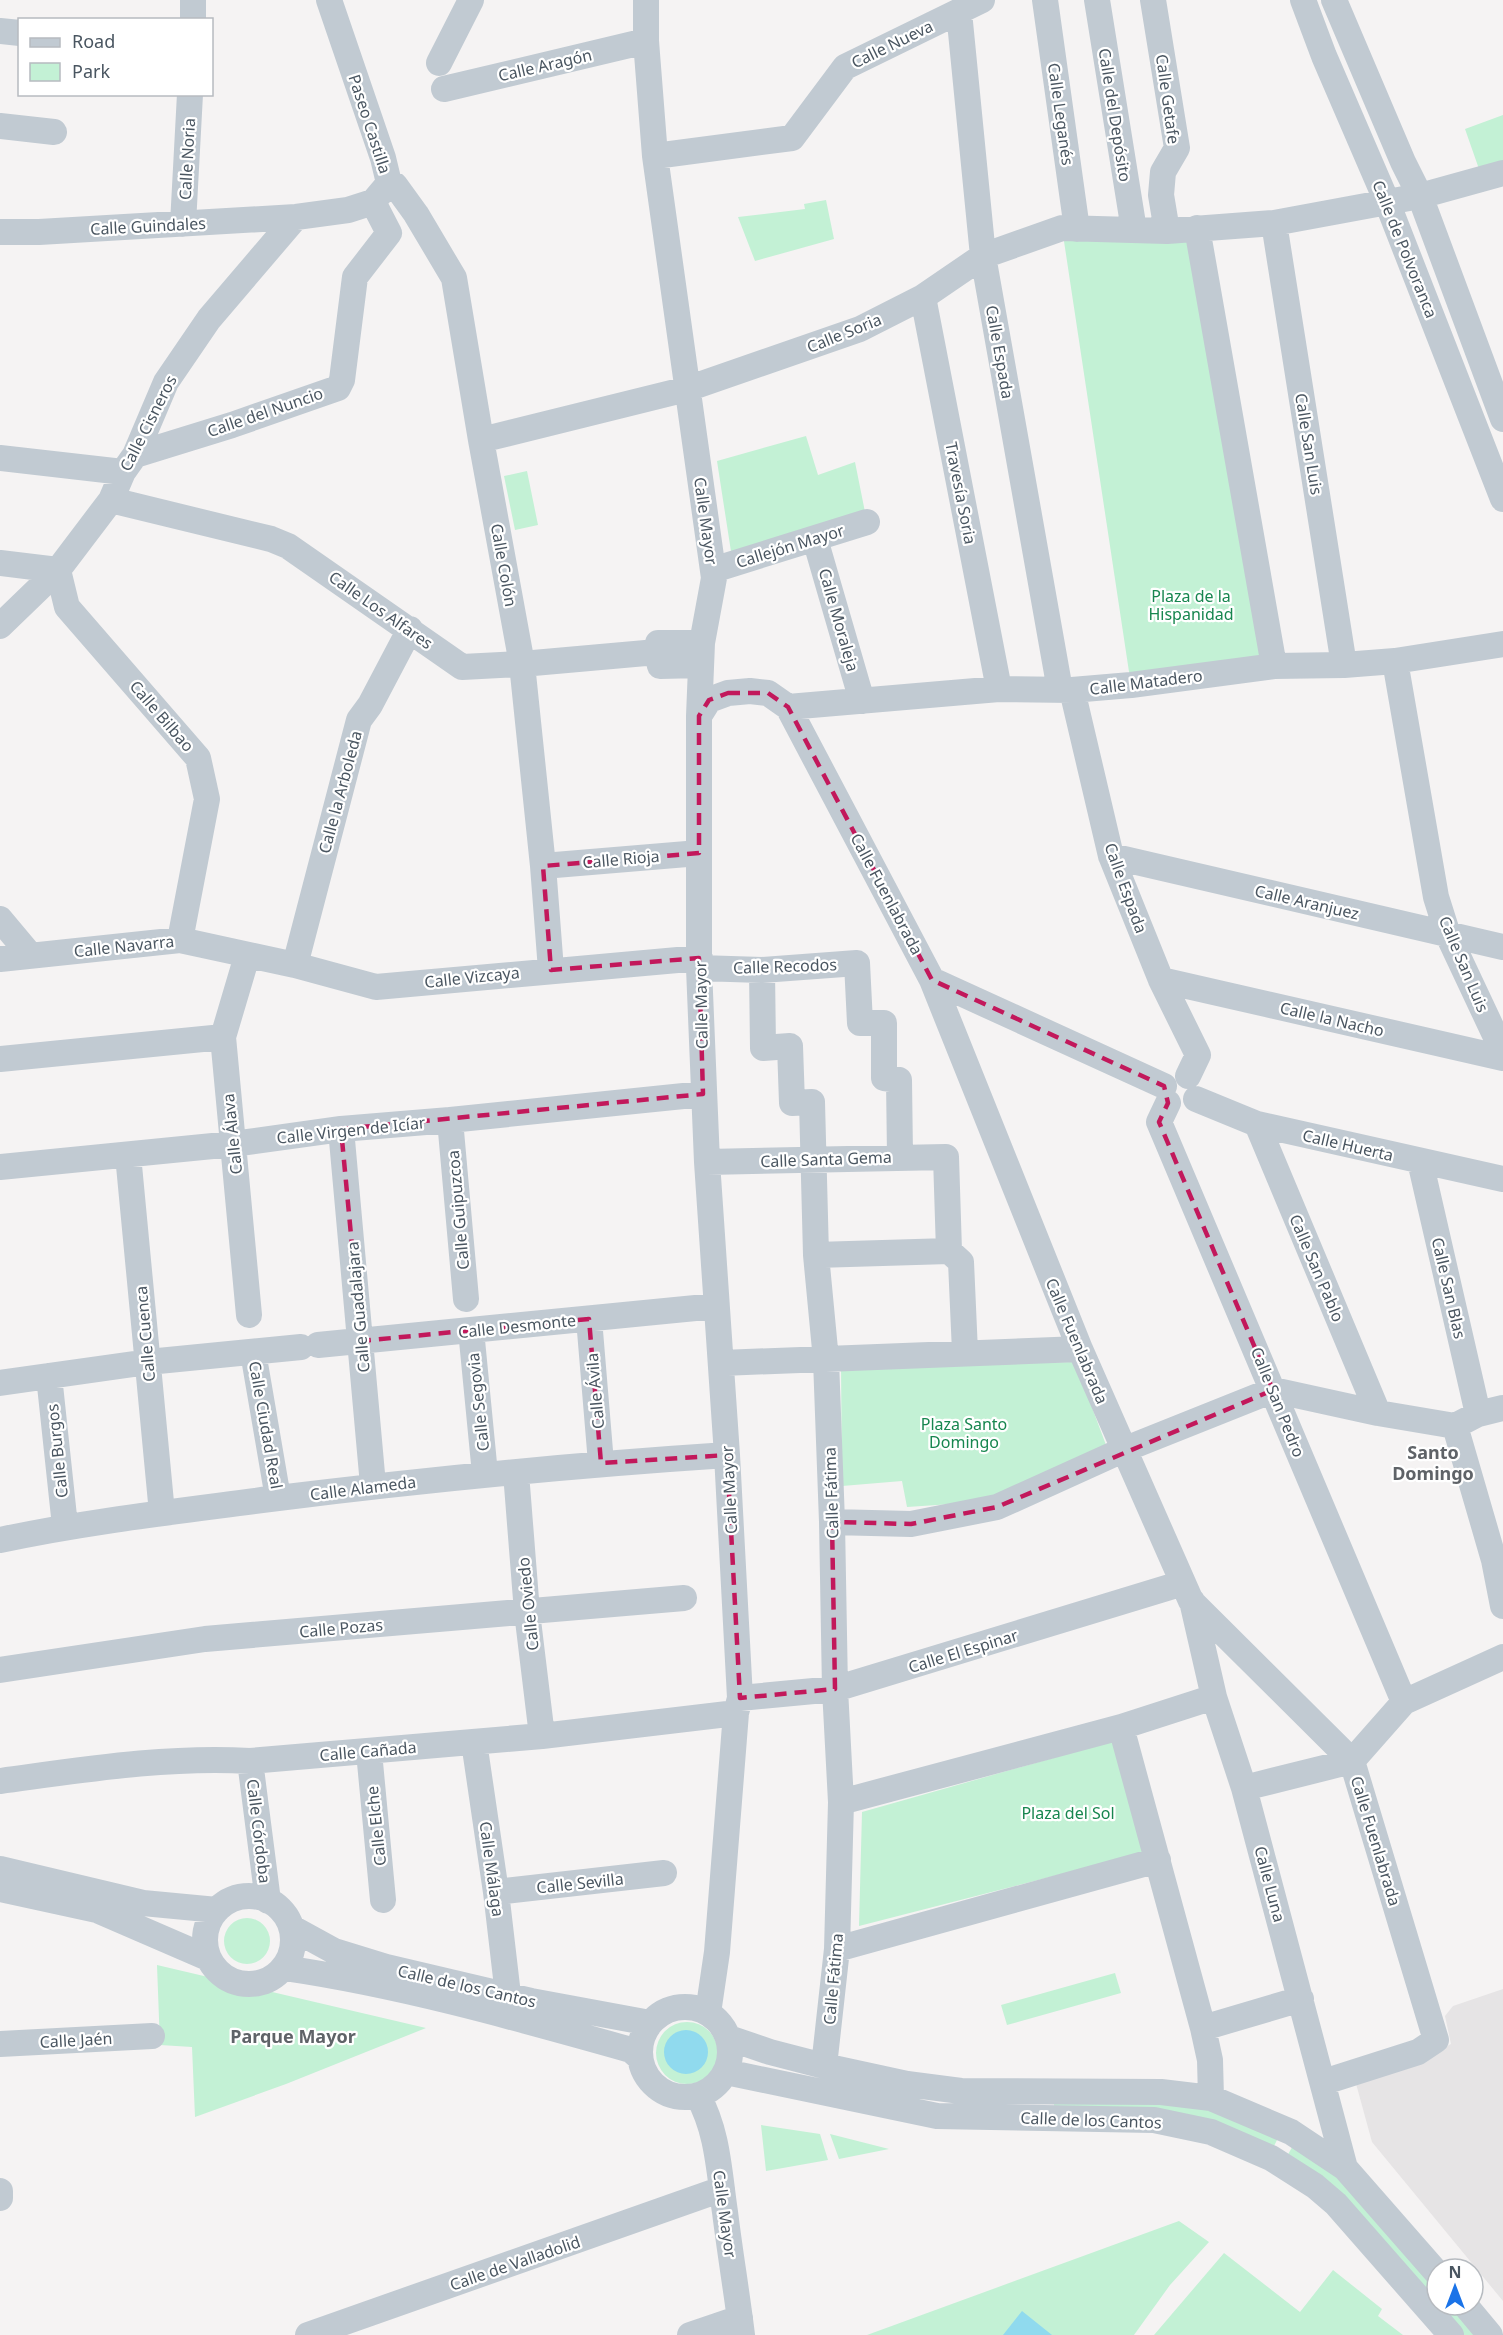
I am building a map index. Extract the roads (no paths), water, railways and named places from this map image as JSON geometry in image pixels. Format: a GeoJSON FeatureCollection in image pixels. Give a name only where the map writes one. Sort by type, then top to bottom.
{"type":"FeatureCollection","features":[{"type":"Feature","properties":{"kind":"street"},"geometry":{"type":"LineString","coordinates":[[193,0],[193,18]]}},
{"type":"Feature","properties":{"kind":"street","name":"Paseo Castilla"},"geometry":{"type":"LineString","coordinates":[[329,0],[383,158],[381,193]]}},
{"type":"Feature","properties":{"kind":"street"},"geometry":{"type":"LineString","coordinates":[[439,63],[471,0]]}},
{"type":"Feature","properties":{"kind":"street","name":"Calle Mayor"},"geometry":{"type":"LineString","coordinates":[[646,0],[646,41],[655,156],[714,578],[702,654],[699,716],[700,963],[706,1162],[722,1363],[738,1705],[717,1952],[708,2013]]}},
{"type":"Feature","properties":{"kind":"street","name":"Calle Nueva"},"geometry":{"type":"LineString","coordinates":[[655,156],[792,138],[844,67],[982,0]]}},
{"type":"Feature","properties":{"kind":"street","name":"Calle Leganés"},"geometry":{"type":"LineString","coordinates":[[1045,0],[1077,229]]}},
{"type":"Feature","properties":{"kind":"street","name":"Calle del Depósito"},"geometry":{"type":"LineString","coordinates":[[1097,0],[1134,230]]}},
{"type":"Feature","properties":{"kind":"street","name":"Calle Getafe"},"geometry":{"type":"LineString","coordinates":[[1153,0],[1177,148],[1163,172],[1161,195],[1167,231]]}},
{"type":"Feature","properties":{"kind":"street","name":"Calle de Polvoranca"},"geometry":{"type":"LineString","coordinates":[[1303,0],[1324,56],[1387,202],[1503,499]]}},
{"type":"Feature","properties":{"kind":"street","name":"Calle de Polvoranca"},"geometry":{"type":"LineString","coordinates":[[1334,0],[1402,162],[1420,196],[1503,419]]}},
{"type":"Feature","properties":{"kind":"street","name":"Calle Espada"},"geometry":{"type":"LineString","coordinates":[[959,12],[983,256],[1066,690],[1111,855],[1161,980],[1198,1055],[1192,1087]]}},
{"type":"Feature","properties":{"kind":"street"},"geometry":{"type":"LineString","coordinates":[[0,31],[18,33]]}},
{"type":"Feature","properties":{"kind":"street","name":"Calle Aragón"},"geometry":{"type":"LineString","coordinates":[[444,88],[646,41]]}},
{"type":"Feature","properties":{"kind":"street","name":"Calle Noria"},"geometry":{"type":"LineString","coordinates":[[183,224],[190,96]]}},
{"type":"Feature","properties":{"kind":"street"},"geometry":{"type":"LineString","coordinates":[[0,126],[54,132]]}},
{"type":"Feature","properties":{"kind":"street","name":"Calle Soria"},"geometry":{"type":"LineString","coordinates":[[481,440],[687,389],[860,329],[923,297],[983,256],[1062,228],[1167,231],[1274,223],[1420,196],[1503,173]]}},
{"type":"Feature","properties":{"kind":"street","name":"Calle Colón"},"geometry":{"type":"LineString","coordinates":[[381,193],[395,185],[416,214],[454,278],[522,664],[543,866],[551,970]]}},
{"type":"Feature","properties":{"kind":"street"},"geometry":{"type":"LineString","coordinates":[[296,217],[348,210],[381,193],[389,233]]}},
{"type":"Feature","properties":{"kind":"street","name":"Calle del Nuncio"},"geometry":{"type":"LineString","coordinates":[[129,463],[338,388],[342,380],[354,277],[389,233],[416,214]]}},
{"type":"Feature","properties":{"kind":"street","name":"Calle Guindales"},"geometry":{"type":"LineString","coordinates":[[0,232],[39,232],[296,217]]}},
{"type":"Feature","properties":{"kind":"street","name":"Calle Cisneros"},"geometry":{"type":"LineString","coordinates":[[0,626],[58,570],[111,500],[166,382],[209,319],[296,217]]}},
{"type":"Feature","properties":{"kind":"street","name":"Calle San Luis"},"geometry":{"type":"LineString","coordinates":[[1274,223],[1344,665]]}},
{"type":"Feature","properties":{"kind":"street"},"geometry":{"type":"LineString","coordinates":[[1197,228],[1274,666]]}},
{"type":"Feature","properties":{"kind":"street","name":"Travesía Soria"},"geometry":{"type":"LineString","coordinates":[[923,297],[999,689]]}},
{"type":"Feature","properties":{"kind":"street"},"geometry":{"type":"LineString","coordinates":[[0,458],[129,463]]}},
{"type":"Feature","properties":{"kind":"street","name":"Calle Los Alfares"},"geometry":{"type":"LineString","coordinates":[[111,500],[271,539],[288,546],[462,667],[657,652],[658,643],[702,654]]}},
{"type":"Feature","properties":{"kind":"street","name":"Callejón Mayor"},"geometry":{"type":"LineString","coordinates":[[713,570],[867,522]]}},
{"type":"Feature","properties":{"kind":"street","name":"Calle Moraleja"},"geometry":{"type":"LineString","coordinates":[[815,538],[862,701]]}},
{"type":"Feature","properties":{"kind":"street"},"geometry":{"type":"LineString","coordinates":[[0,563],[58,570]]}},
{"type":"Feature","properties":{"kind":"street","name":"Calle Bilbao"},"geometry":{"type":"LineString","coordinates":[[58,570],[67,607],[198,758],[207,800],[180,940]]}},
{"type":"Feature","properties":{"kind":"street","name":"Calle la Arboleda"},"geometry":{"type":"LineString","coordinates":[[295,966],[359,720],[370,705],[410,629]]}},
{"type":"Feature","properties":{"kind":"street","name":"Calle Matadero"},"geometry":{"type":"LineString","coordinates":[[788,707],[999,689],[1066,690],[1131,685],[1274,666],[1344,665],[1395,661],[1503,644]]}},
{"type":"Feature","properties":{"kind":"street","name":"Calle San Luis"},"geometry":{"type":"LineString","coordinates":[[1395,661],[1436,897],[1448,935],[1503,1052]]}},
{"type":"Feature","properties":{"kind":"street"},"geometry":{"type":"LineString","coordinates":[[699,716],[709,700],[728,693],[750,691],[768,693],[788,707]]}},
{"type":"Feature","properties":{"kind":"street","name":"Calle Fuenlabrada"},"geometry":{"type":"LineString","coordinates":[[788,707],[932,980],[1080,1349],[1187,1592],[1352,1761],[1436,2040],[1418,2052],[1324,2082]]}},
{"type":"Feature","properties":{"kind":"street","name":"Calle Rioja"},"geometry":{"type":"LineString","coordinates":[[543,866],[699,853]]}},
{"type":"Feature","properties":{"kind":"street","name":"Calle Aranjuez"},"geometry":{"type":"LineString","coordinates":[[1111,855],[1503,947]]}},
{"type":"Feature","properties":{"kind":"street"},"geometry":{"type":"LineString","coordinates":[[0,919],[31,956]]}},
{"type":"Feature","properties":{"kind":"street","name":"Calle Navarra"},"geometry":{"type":"LineString","coordinates":[[0,959],[180,940],[247,956]]}},
{"type":"Feature","properties":{"kind":"street","name":"Calle Vizcaya"},"geometry":{"type":"LineString","coordinates":[[247,956],[376,987],[551,970],[700,963]]}},
{"type":"Feature","properties":{"kind":"street","name":"Calle Álava"},"geometry":{"type":"LineString","coordinates":[[247,956],[222,1037],[249,1315]]}},
{"type":"Feature","properties":{"kind":"street","name":"Calle Recodos"},"geometry":{"type":"LineString","coordinates":[[700,963],[762,970],[858,963],[860,1023],[884,1023],[884,1078],[899,1080],[900,1156]]}},
{"type":"Feature","properties":{"kind":"street","name":"Calle Fátima"},"geometry":{"type":"LineString","coordinates":[[762,970],[763,1048],[790,1046],[792,1103],[812,1102],[816,1255],[826,1360],[835,1689],[841,1802],[837,1949],[824,2066]]}},
{"type":"Feature","properties":{"kind":"street"},"geometry":{"type":"LineString","coordinates":[[932,980],[1166,1094],[1174,1076],[1192,1087]]}},
{"type":"Feature","properties":{"kind":"street","name":"Calle la Nacho"},"geometry":{"type":"LineString","coordinates":[[1161,980],[1503,1058]]}},
{"type":"Feature","properties":{"kind":"street"},"geometry":{"type":"LineString","coordinates":[[0,1059],[222,1037]]}},
{"type":"Feature","properties":{"kind":"street","name":"Calle Huerta"},"geometry":{"type":"LineString","coordinates":[[1192,1087],[1257,1124],[1503,1179]]}},
{"type":"Feature","properties":{"kind":"street","name":"Calle Virgen de Icíar"},"geometry":{"type":"LineString","coordinates":[[0,1167],[233,1144],[341,1129],[703,1094]]}},
{"type":"Feature","properties":{"kind":"street","name":"Calle San Pedro"},"geometry":{"type":"LineString","coordinates":[[1166,1094],[1160,1122],[1404,1702]]}},
{"type":"Feature","properties":{"kind":"street","name":"Calle Guipuzcoa"},"geometry":{"type":"LineString","coordinates":[[450,1120],[466,1299]]}},
{"type":"Feature","properties":{"kind":"street","name":"Calle San Pablo"},"geometry":{"type":"LineString","coordinates":[[1257,1124],[1377,1413]]}},
{"type":"Feature","properties":{"kind":"street","name":"Calle Guadalajara"},"geometry":{"type":"LineString","coordinates":[[341,1129],[374,1485]]}},
{"type":"Feature","properties":{"kind":"street","name":"Calle Cuenca"},"geometry":{"type":"LineString","coordinates":[[128,1155],[162,1513]]}},
{"type":"Feature","properties":{"kind":"street","name":"Calle Santa Gema"},"geometry":{"type":"LineString","coordinates":[[706,1162],[812,1161],[900,1156],[946,1157],[949,1251]]}},
{"type":"Feature","properties":{"kind":"street","name":"Calle San Blas"},"geometry":{"type":"LineString","coordinates":[[1420,1161],[1478,1414]]}},
{"type":"Feature","properties":{"kind":"street"},"geometry":{"type":"LineString","coordinates":[[816,1255],[949,1251],[961,1262],[965,1352]]}},
{"type":"Feature","properties":{"kind":"street","name":"Calle Desmonte"},"geometry":{"type":"LineString","coordinates":[[0,1383],[148,1362],[716,1306]]}},
{"type":"Feature","properties":{"kind":"street","name":"Calle Ávila"},"geometry":{"type":"LineString","coordinates":[[589,1319],[601,1463]]}},
{"type":"Feature","properties":{"kind":"street","name":"Calle Segovia"},"geometry":{"type":"LineString","coordinates":[[471,1330],[485,1474]]}},
{"type":"Feature","properties":{"kind":"street"},"geometry":{"type":"LineString","coordinates":[[722,1363],[1080,1349]]}},
{"type":"Feature","properties":{"kind":"street","name":"Calle Ciudad Real"},"geometry":{"type":"LineString","coordinates":[[253,1352],[278,1498]]}},
{"type":"Feature","properties":{"kind":"street","name":"Calle Burgos"},"geometry":{"type":"LineString","coordinates":[[49,1376],[65,1526]]}},
{"type":"Feature","properties":{"kind":"street"},"geometry":{"type":"LineString","coordinates":[[832,1522],[911,1524],[997,1508],[1123,1450],[1273,1390],[1377,1413],[1455,1425],[1478,1414],[1503,1408]]}},
{"type":"Feature","properties":{"kind":"street"},"geometry":{"type":"LineString","coordinates":[[1455,1425],[1498,1559],[1503,1606]]}},
{"type":"Feature","properties":{"kind":"street","name":"Calle Alameda"},"geometry":{"type":"LineString","coordinates":[[0,1540],[65,1526],[374,1485],[601,1463],[727,1455]]}},
{"type":"Feature","properties":{"kind":"street","name":"Calle Oviedo"},"geometry":{"type":"LineString","coordinates":[[516,1473],[542,1736]]}},
{"type":"Feature","properties":{"kind":"street","name":"Calle El Espinar"},"geometry":{"type":"LineString","coordinates":[[738,1705],[835,1689],[1187,1592]]}},
{"type":"Feature","properties":{"kind":"street","name":"Calle Luna"},"geometry":{"type":"LineString","coordinates":[[1187,1592],[1214,1697],[1244,1788],[1345,2168]]}},
{"type":"Feature","properties":{"kind":"street","name":"Calle Pozas"},"geometry":{"type":"LineString","coordinates":[[0,1670],[206,1639],[684,1598]]}},
{"type":"Feature","properties":{"kind":"street"},"geometry":{"type":"LineString","coordinates":[[1244,1788],[1352,1761],[1404,1702],[1503,1657]]}},
{"type":"Feature","properties":{"kind":"street"},"geometry":{"type":"LineString","coordinates":[[841,1802],[1121,1727],[1214,1697]]}},
{"type":"Feature","properties":{"kind":"street","name":"Calle Cañada"},"geometry":{"type":"LineString","coordinates":[[0,1781],[107,1767],[223,1759],[250,1761],[542,1736],[738,1705]]}},
{"type":"Feature","properties":{"kind":"street"},"geometry":{"type":"LineString","coordinates":[[1121,1727],[1203,2028],[1210,2060],[1211,2098]]}},
{"type":"Feature","properties":{"kind":"street","name":"Calle Málaga"},"geometry":{"type":"LineString","coordinates":[[474,1742],[496,1892],[508,1995]]}},
{"type":"Feature","properties":{"kind":"street","name":"Calle Elche"},"geometry":{"type":"LineString","coordinates":[[369,1752],[383,1900]]}},
{"type":"Feature","properties":{"kind":"street","name":"Calle Córdoba"},"geometry":{"type":"LineString","coordinates":[[250,1761],[268,1901]]}},
{"type":"Feature","properties":{"kind":"street"},"geometry":{"type":"LineString","coordinates":[[837,1949],[1158,1860]]}},
{"type":"Feature","properties":{"kind":"street"},"geometry":{"type":"LineString","coordinates":[[0,1869],[143,1903],[217,1910]]}},
{"type":"Feature","properties":{"kind":"street","name":"Calle Sevilla"},"geometry":{"type":"LineString","coordinates":[[496,1892],[664,1873]]}},
{"type":"Feature","properties":{"kind":"street"},"geometry":{"type":"LineString","coordinates":[[0,1889],[97,1910],[208,1958]]}},
{"type":"Feature","properties":{"kind":"street"},"geometry":{"type":"LineString","coordinates":[[241,1897],[254,1897],[268,1901],[278,1908],[292,1928],[293,1942],[284,1968],[265,1981],[254,1984],[240,1984],[227,1979],[216,1970],[208,1958],[205,1946],[209,1921],[217,1910],[241,1897]]}},
{"type":"Feature","properties":{"kind":"street","name":"Calle de los Cantos"},"geometry":{"type":"LineString","coordinates":[[292,1928],[334,1951],[386,1967],[508,1995],[650,2023]]}},
{"type":"Feature","properties":{"kind":"street","name":"Calle de los Cantos"},"geometry":{"type":"LineString","coordinates":[[284,1968],[340,1977],[518,2019],[631,2050],[640,2058]]}},
{"type":"Feature","properties":{"kind":"street"},"geometry":{"type":"LineString","coordinates":[[1203,2028],[1301,1999]]}},
{"type":"Feature","properties":{"kind":"street"},"geometry":{"type":"LineString","coordinates":[[684,2006],[708,2013],[717,2020],[729,2038],[730,2061],[726,2072],[710,2091],[698,2096],[677,2096],[657,2088],[647,2078],[640,2058],[642,2036],[650,2023],[661,2013],[672,2008],[684,2006]]}},
{"type":"Feature","properties":{"kind":"street","name":"Calle Jaén"},"geometry":{"type":"LineString","coordinates":[[0,2044],[152,2036]]}},
{"type":"Feature","properties":{"kind":"street","name":"Calle de los Cantos"},"geometry":{"type":"LineString","coordinates":[[729,2038],[770,2052],[824,2066],[907,2084],[961,2091],[1161,2092],[1211,2098],[1291,2133],[1345,2168],[1425,2259]]}},
{"type":"Feature","properties":{"kind":"street","name":"Calle de los Cantos"},"geometry":{"type":"LineString","coordinates":[[726,2072],[937,2116],[1154,2120],[1211,2132],[1271,2158],[1315,2186],[1336,2204],[1451,2335]]}},
{"type":"Feature","properties":{"kind":"street","name":"Calle Mayor"},"geometry":{"type":"LineString","coordinates":[[698,2096],[707,2112],[712,2129],[741,2327]]}},
{"type":"Feature","properties":{"kind":"street","name":"Calle de Valladolid"},"geometry":{"type":"LineString","coordinates":[[308,2335],[722,2189]]}},
{"type":"Feature","properties":{"kind":"street"},"geometry":{"type":"LineString","coordinates":[[0,2191],[0,2198]]}},
{"type":"Feature","properties":{"kind":"street"},"geometry":{"type":"LineString","coordinates":[[1474,2317],[1490,2335]]}},
{"type":"Feature","properties":{"kind":"street"},"geometry":{"type":"LineString","coordinates":[[690,2335],[741,2327]]}},
{"type":"Feature","properties":{"kind":"water"},"geometry":{"type":"Polygon","coordinates":[[[686,2030],[701,2037],[708,2052],[701,2067],[686,2074],[671,2067],[664,2052],[671,2037],[686,2030]]]}},
{"type":"Feature","properties":{"kind":"water"},"geometry":{"type":"Polygon","coordinates":[[[1022,2311],[1052,2335],[1003,2335],[1022,2311]]]}},
{"type":"Feature","properties":{"kind":"district","name":"Santo Domingo"},"geometry":{"type":"Point","coordinates":[1433,1462]}},
{"type":"Feature","properties":{"kind":"district","name":"Parque Mayor"},"geometry":{"type":"Point","coordinates":[293,2036]}},
{"type":"Feature","properties":{"kind":"park label","name":"Plaza de la Hispanidad"},"geometry":{"type":"Point","coordinates":[1191,605]}},
{"type":"Feature","properties":{"kind":"park label","name":"Plaza Santo Domingo"},"geometry":{"type":"Point","coordinates":[964,1433]}},
{"type":"Feature","properties":{"kind":"park label","name":"Plaza del Sol"},"geometry":{"type":"Point","coordinates":[1068,1813]}}]}
